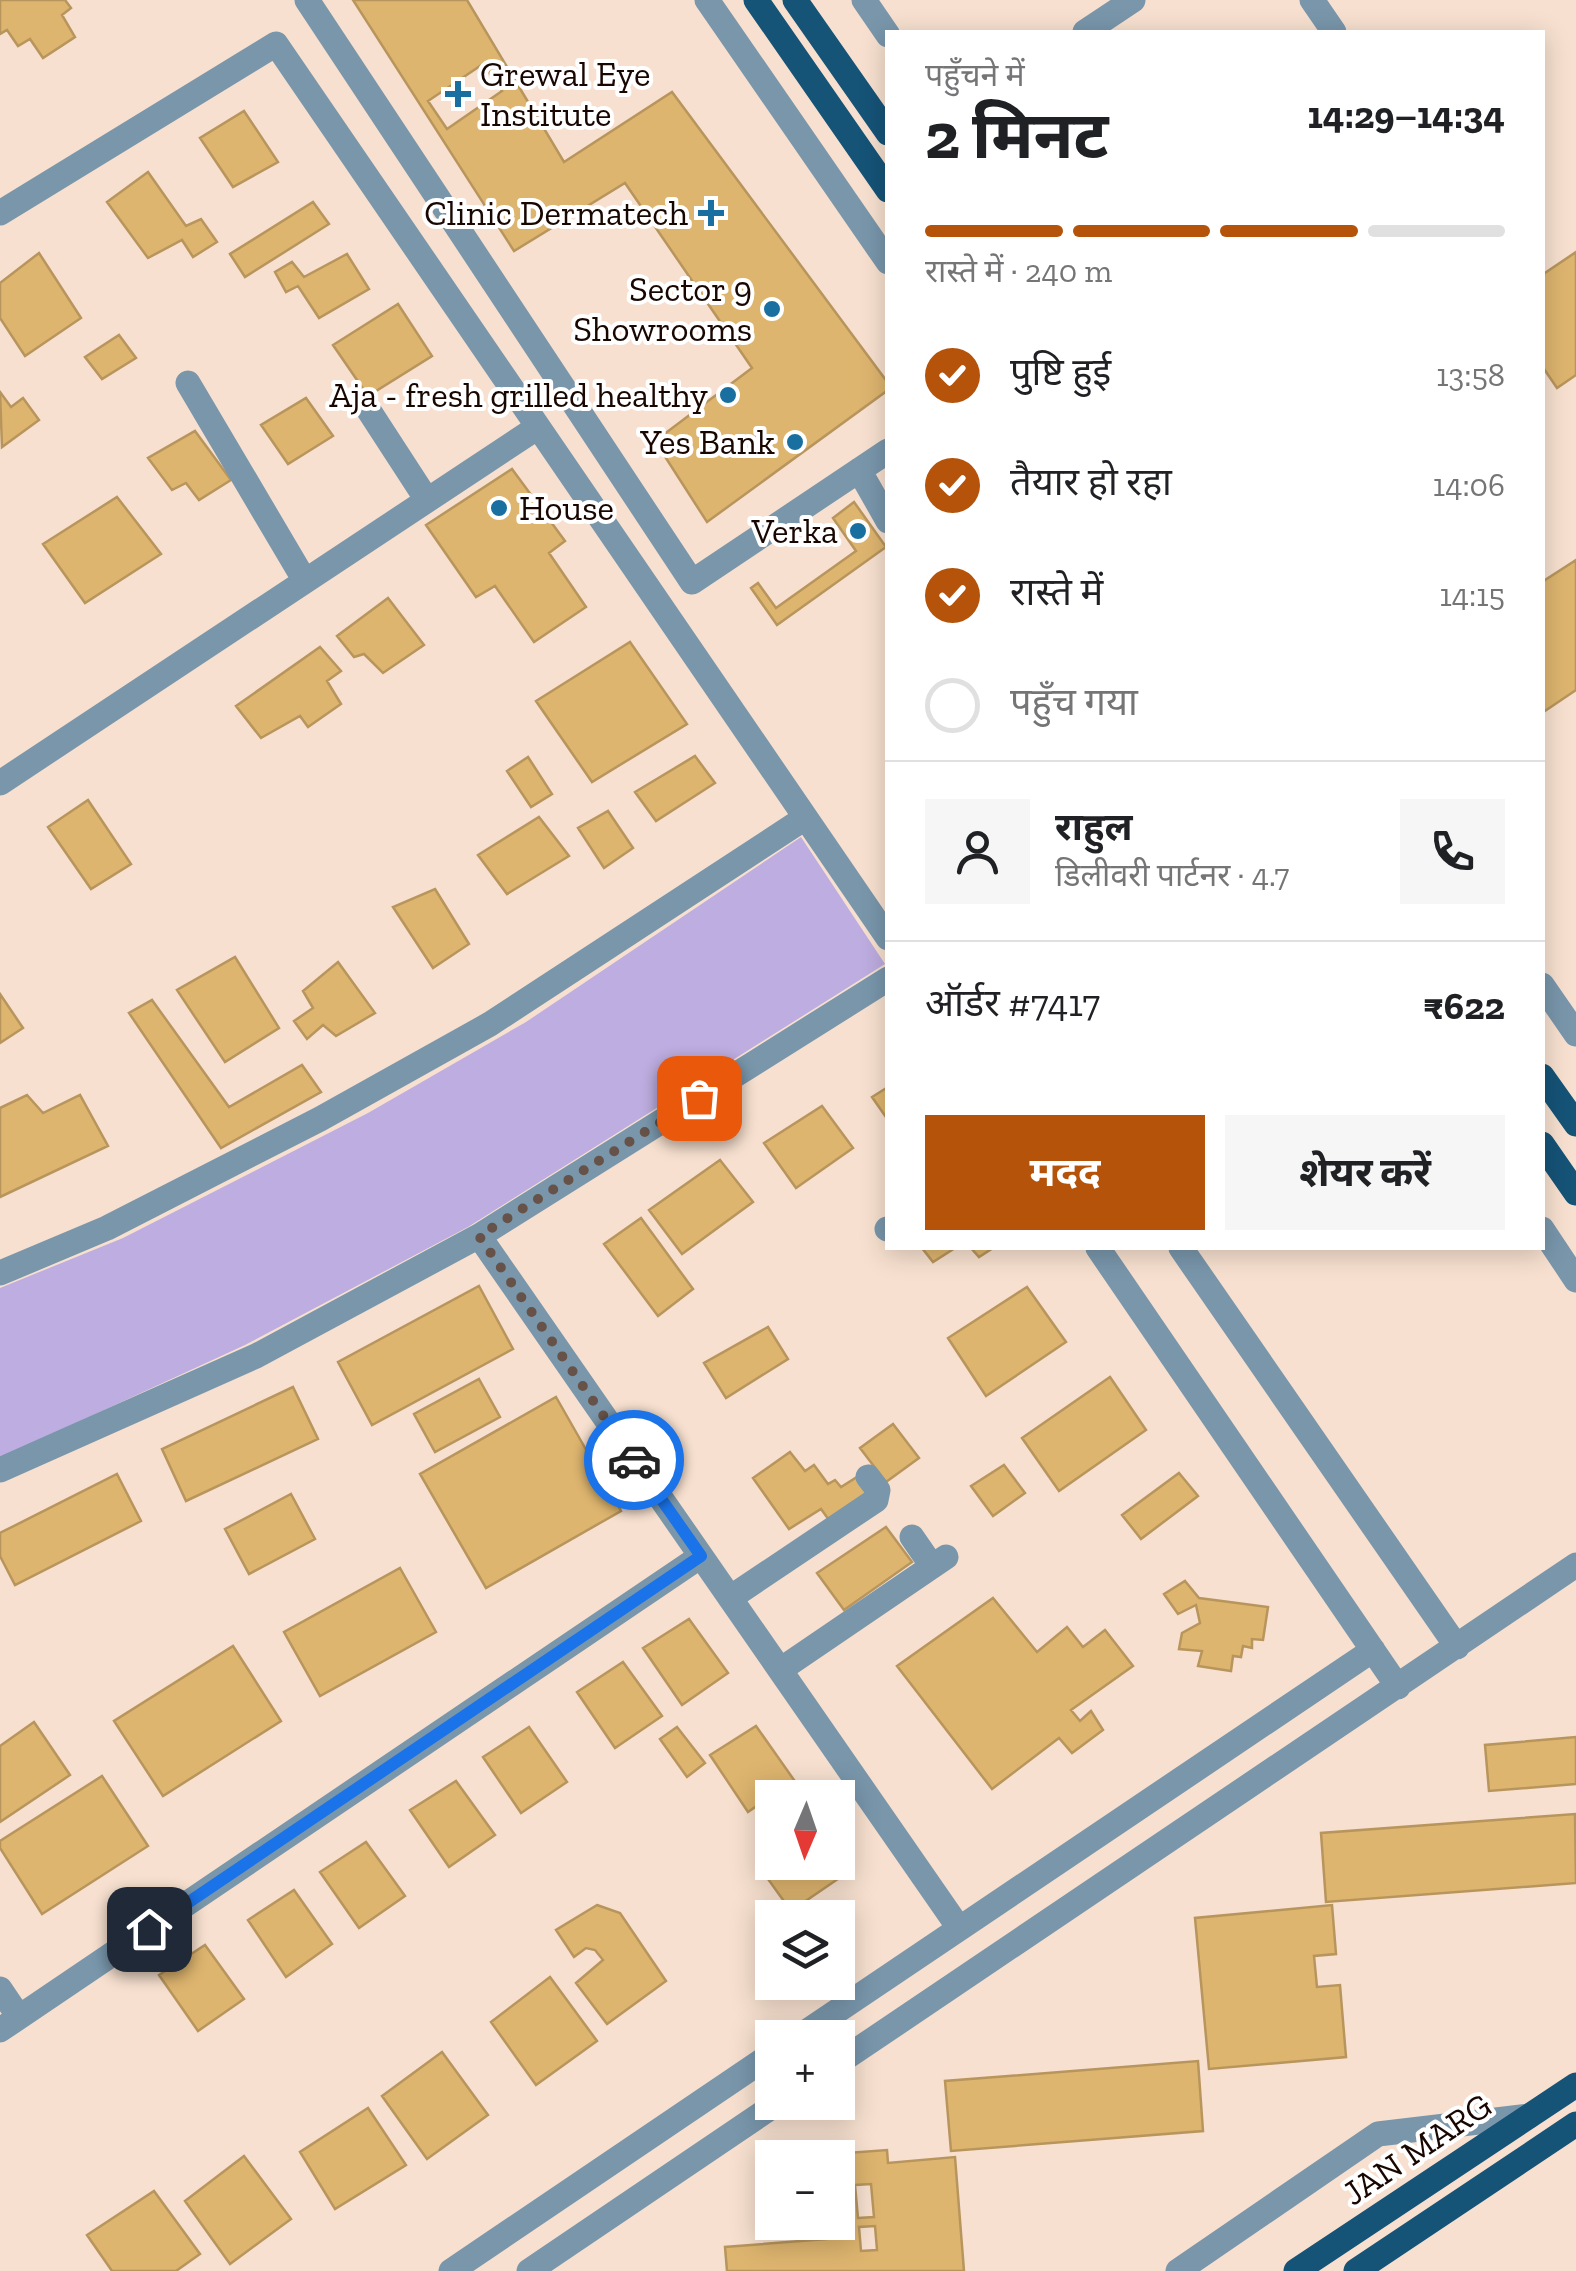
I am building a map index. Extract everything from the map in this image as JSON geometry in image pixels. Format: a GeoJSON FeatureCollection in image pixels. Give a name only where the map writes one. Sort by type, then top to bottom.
{"type":"FeatureCollection","features":[{"type":"Feature","properties":{"kind":"main road"},"geometry":{"type":"LineString","coordinates":[[756,0],[885,186]]}},
{"type":"Feature","properties":{"kind":"main road"},"geometry":{"type":"LineString","coordinates":[[795,0],[885,129]]}},
{"type":"Feature","properties":{"kind":"main road"},"geometry":{"type":"LineString","coordinates":[[1545,1080],[1576,1124]]}},
{"type":"Feature","properties":{"kind":"main road"},"geometry":{"type":"LineString","coordinates":[[1545,1148],[1576,1193]]}},
{"type":"Feature","properties":{"kind":"main road","name":"JAN MARG"},"geometry":{"type":"LineString","coordinates":[[1296,2271],[1576,2085]]}},
{"type":"Feature","properties":{"kind":"main road","name":"JAN MARG"},"geometry":{"type":"LineString","coordinates":[[1356,2271],[1576,2124]]}},
{"type":"Feature","properties":{"kind":"street"},"geometry":{"type":"LineString","coordinates":[[307,0],[692,582],[885,453]]}},
{"type":"Feature","properties":{"kind":"street"},"geometry":{"type":"LineString","coordinates":[[707,0],[885,258]]}},
{"type":"Feature","properties":{"kind":"street"},"geometry":{"type":"LineString","coordinates":[[864,0],[885,30]]}},
{"type":"Feature","properties":{"kind":"street"},"geometry":{"type":"LineString","coordinates":[[1088,30],[1134,0]]}},
{"type":"Feature","properties":{"kind":"street"},"geometry":{"type":"LineString","coordinates":[[1312,0],[1333,30]]}},
{"type":"Feature","properties":{"kind":"street"},"geometry":{"type":"LineString","coordinates":[[0,212],[276,44],[885,934]]}},
{"type":"Feature","properties":{"kind":"street"},"geometry":{"type":"LineString","coordinates":[[188,382],[305,581]]}},
{"type":"Feature","properties":{"kind":"street"},"geometry":{"type":"LineString","coordinates":[[364,403],[427,500]]}},
{"type":"Feature","properties":{"kind":"street"},"geometry":{"type":"LineString","coordinates":[[0,784],[538,427]]}},
{"type":"Feature","properties":{"kind":"street"},"geometry":{"type":"LineString","coordinates":[[859,470],[885,516]]}},
{"type":"Feature","properties":{"kind":"street"},"geometry":{"type":"LineString","coordinates":[[0,1273],[143,1210],[320,1119],[490,1024],[805,818]]}},
{"type":"Feature","properties":{"kind":"street"},"geometry":{"type":"LineString","coordinates":[[0,1470],[256,1356],[479,1236],[885,980]]}},
{"type":"Feature","properties":{"kind":"street"},"geometry":{"type":"LineString","coordinates":[[1545,989],[1576,1034]]}},
{"type":"Feature","properties":{"kind":"street"},"geometry":{"type":"LineString","coordinates":[[1545,1234],[1576,1280]]}},
{"type":"Feature","properties":{"kind":"street"},"geometry":{"type":"LineString","coordinates":[[479,1236],[960,1928]]}},
{"type":"Feature","properties":{"kind":"street"},"geometry":{"type":"LineString","coordinates":[[1099,1250],[1398,1687]]}},
{"type":"Feature","properties":{"kind":"street"},"geometry":{"type":"LineString","coordinates":[[1182,1250],[1456,1647]]}},
{"type":"Feature","properties":{"kind":"street"},"geometry":{"type":"LineString","coordinates":[[730,1598],[876,1500],[878,1490],[868,1477]]}},
{"type":"Feature","properties":{"kind":"street"},"geometry":{"type":"LineString","coordinates":[[780,1670],[939,1562],[912,1537]]}},
{"type":"Feature","properties":{"kind":"street"},"geometry":{"type":"LineString","coordinates":[[0,1990],[10,2023],[701,1556]]}},
{"type":"Feature","properties":{"kind":"street"},"geometry":{"type":"LineString","coordinates":[[855,2053],[1576,1565]]}},
{"type":"Feature","properties":{"kind":"street"},"geometry":{"type":"LineString","coordinates":[[825,2020],[1372,1650]]}},
{"type":"Feature","properties":{"kind":"street"},"geometry":{"type":"LineString","coordinates":[[451,2271],[755,2065]]}},
{"type":"Feature","properties":{"kind":"street"},"geometry":{"type":"LineString","coordinates":[[1178,2271],[1378,2134],[1529,2116]]}},
{"type":"Feature","properties":{"kind":"street"},"geometry":{"type":"LineString","coordinates":[[529,2271],[755,2119]]}},
{"type":"Feature","properties":{"kind":"shaded area"},"geometry":{"type":"Polygon","coordinates":[[[801,837],[885,964],[468,1227],[245,1345],[0,1458],[0,1288],[123,1238],[368,1113],[526,1022],[801,837]]]}},
{"type":"Feature","properties":{"kind":"building"},"geometry":{"type":"Polygon","coordinates":[[[0,0],[65,0],[71,8],[62,15],[75,37],[43,58],[30,39],[18,46],[7,30],[0,34],[0,0]]]}},
{"type":"Feature","properties":{"kind":"building","name":"Sector 9 Showrooms"},"geometry":{"type":"Polygon","coordinates":[[[353,0],[467,0],[564,162],[672,92],[885,379],[885,392],[707,522],[655,441],[752,368],[625,183],[514,251],[353,0]]]}},
{"type":"Feature","properties":{"kind":"building"},"geometry":{"type":"Polygon","coordinates":[[[483,64],[502,91],[447,129],[428,101],[483,64]]]}},
{"type":"Feature","properties":{"kind":"building"},"geometry":{"type":"Polygon","coordinates":[[[244,111],[278,162],[233,187],[200,138],[244,111]]]}},
{"type":"Feature","properties":{"kind":"building"},"geometry":{"type":"Polygon","coordinates":[[[148,172],[186,226],[201,219],[217,242],[193,257],[182,240],[148,258],[107,202],[148,172]]]}},
{"type":"Feature","properties":{"kind":"building"},"geometry":{"type":"Polygon","coordinates":[[[313,202],[329,224],[245,277],[230,254],[313,202]]]}},
{"type":"Feature","properties":{"kind":"building"},"geometry":{"type":"Polygon","coordinates":[[[1576,252],[1576,375],[1557,388],[1545,370],[1545,273],[1576,252]]]}},
{"type":"Feature","properties":{"kind":"building"},"geometry":{"type":"Polygon","coordinates":[[[39,253],[81,318],[25,356],[0,318],[0,283],[39,253]]]}},
{"type":"Feature","properties":{"kind":"building"},"geometry":{"type":"Polygon","coordinates":[[[347,254],[369,289],[319,318],[298,286],[286,292],[275,272],[292,262],[304,277],[347,254]]]}},
{"type":"Feature","properties":{"kind":"building"},"geometry":{"type":"Polygon","coordinates":[[[398,304],[432,356],[368,396],[333,345],[398,304]]]}},
{"type":"Feature","properties":{"kind":"building"},"geometry":{"type":"Polygon","coordinates":[[[119,335],[136,358],[102,379],[85,357],[119,335]]]}},
{"type":"Feature","properties":{"kind":"building"},"geometry":{"type":"Polygon","coordinates":[[[0,392],[11,407],[23,398],[39,420],[2,447],[0,392]]]}},
{"type":"Feature","properties":{"kind":"building"},"geometry":{"type":"Polygon","coordinates":[[[306,398],[333,436],[288,464],[261,425],[306,398]]]}},
{"type":"Feature","properties":{"kind":"building"},"geometry":{"type":"Polygon","coordinates":[[[195,431],[231,480],[199,500],[186,483],[172,490],[148,458],[195,431]]]}},
{"type":"Feature","properties":{"kind":"building"},"geometry":{"type":"Polygon","coordinates":[[[512,469],[565,541],[549,553],[586,607],[534,642],[495,586],[476,597],[426,525],[512,469]]]}},
{"type":"Feature","properties":{"kind":"building"},"geometry":{"type":"Polygon","coordinates":[[[117,497],[161,554],[85,603],[43,544],[117,497]]]}},
{"type":"Feature","properties":{"kind":"building"},"geometry":{"type":"Polygon","coordinates":[[[854,502],[885,548],[777,625],[751,588],[758,583],[776,608],[856,551],[833,518],[854,502]]]}},
{"type":"Feature","properties":{"kind":"building"},"geometry":{"type":"Polygon","coordinates":[[[1576,560],[1576,690],[1545,711],[1545,580],[1576,560]]]}},
{"type":"Feature","properties":{"kind":"building"},"geometry":{"type":"Polygon","coordinates":[[[388,598],[424,645],[383,673],[364,654],[354,657],[337,636],[388,598]]]}},
{"type":"Feature","properties":{"kind":"building"},"geometry":{"type":"Polygon","coordinates":[[[630,642],[687,724],[592,782],[536,701],[630,642]]]}},
{"type":"Feature","properties":{"kind":"building"},"geometry":{"type":"Polygon","coordinates":[[[320,647],[341,671],[327,681],[341,704],[308,727],[300,716],[261,738],[236,706],[320,647]]]}},
{"type":"Feature","properties":{"kind":"building"},"geometry":{"type":"Polygon","coordinates":[[[695,756],[715,783],[656,821],[635,792],[695,756]]]}},
{"type":"Feature","properties":{"kind":"building"},"geometry":{"type":"Polygon","coordinates":[[[528,757],[552,794],[531,807],[507,771],[528,757]]]}},
{"type":"Feature","properties":{"kind":"building"},"geometry":{"type":"Polygon","coordinates":[[[88,800],[131,864],[91,889],[48,827],[88,800]]]}},
{"type":"Feature","properties":{"kind":"building"},"geometry":{"type":"Polygon","coordinates":[[[608,811],[633,848],[604,868],[578,828],[608,811]]]}},
{"type":"Feature","properties":{"kind":"building"},"geometry":{"type":"Polygon","coordinates":[[[539,817],[569,856],[507,894],[478,855],[539,817]]]}},
{"type":"Feature","properties":{"kind":"building"},"geometry":{"type":"Polygon","coordinates":[[[435,889],[469,944],[433,968],[393,907],[435,889]]]}},
{"type":"Feature","properties":{"kind":"building"},"geometry":{"type":"Polygon","coordinates":[[[235,957],[279,1028],[225,1062],[177,990],[235,957]]]}},
{"type":"Feature","properties":{"kind":"building"},"geometry":{"type":"Polygon","coordinates":[[[338,962],[375,1013],[336,1036],[323,1025],[307,1039],[294,1021],[313,1008],[303,991],[338,962]]]}},
{"type":"Feature","properties":{"kind":"building"},"geometry":{"type":"Polygon","coordinates":[[[0,994],[23,1028],[0,1043],[0,994]]]}},
{"type":"Feature","properties":{"kind":"building"},"geometry":{"type":"Polygon","coordinates":[[[152,1000],[229,1107],[302,1065],[321,1092],[221,1148],[129,1013],[152,1000]]]}},
{"type":"Feature","properties":{"kind":"building"},"geometry":{"type":"Polygon","coordinates":[[[885,1089],[885,1116],[872,1097],[885,1089]]]}},
{"type":"Feature","properties":{"kind":"building"},"geometry":{"type":"Polygon","coordinates":[[[27,1095],[43,1113],[80,1095],[108,1146],[0,1197],[0,1108],[27,1095]]]}},
{"type":"Feature","properties":{"kind":"building"},"geometry":{"type":"Polygon","coordinates":[[[822,1106],[853,1148],[796,1188],[764,1143],[822,1106]]]}},
{"type":"Feature","properties":{"kind":"building"},"geometry":{"type":"Polygon","coordinates":[[[720,1160],[753,1202],[682,1254],[649,1210],[720,1160]]]}},
{"type":"Feature","properties":{"kind":"building"},"geometry":{"type":"Polygon","coordinates":[[[641,1218],[693,1289],[658,1316],[604,1244],[641,1218]]]}},
{"type":"Feature","properties":{"kind":"building"},"geometry":{"type":"Polygon","coordinates":[[[924,1250],[952,1250],[933,1262],[924,1250]]]}},
{"type":"Feature","properties":{"kind":"building"},"geometry":{"type":"Polygon","coordinates":[[[479,1286],[513,1349],[372,1425],[338,1362],[479,1286]]]}},
{"type":"Feature","properties":{"kind":"building"},"geometry":{"type":"Polygon","coordinates":[[[1027,1287],[1066,1342],[986,1396],[948,1338],[1027,1287]]]}},
{"type":"Feature","properties":{"kind":"building"},"geometry":{"type":"Polygon","coordinates":[[[768,1327],[788,1359],[726,1398],[704,1363],[768,1327]]]}},
{"type":"Feature","properties":{"kind":"building"},"geometry":{"type":"Polygon","coordinates":[[[1110,1377],[1146,1430],[1059,1491],[1022,1438],[1110,1377]]]}},
{"type":"Feature","properties":{"kind":"building"},"geometry":{"type":"Polygon","coordinates":[[[479,1379],[500,1417],[435,1452],[414,1414],[479,1379]]]}},
{"type":"Feature","properties":{"kind":"building"},"geometry":{"type":"Polygon","coordinates":[[[293,1387],[318,1439],[186,1501],[162,1449],[293,1387]]]}},
{"type":"Feature","properties":{"kind":"building"},"geometry":{"type":"Polygon","coordinates":[[[556,1397],[621,1511],[486,1588],[420,1474],[556,1397]]]}},
{"type":"Feature","properties":{"kind":"building"},"geometry":{"type":"Polygon","coordinates":[[[893,1424],[919,1458],[886,1482],[860,1448],[893,1424]]]}},
{"type":"Feature","properties":{"kind":"building"},"geometry":{"type":"Polygon","coordinates":[[[790,1452],[805,1471],[814,1465],[828,1484],[835,1480],[841,1487],[857,1477],[868,1492],[829,1520],[821,1509],[789,1529],[753,1478],[790,1452]]]}},
{"type":"Feature","properties":{"kind":"building"},"geometry":{"type":"Polygon","coordinates":[[[1004,1465],[1025,1493],[993,1516],[971,1486],[1004,1465]]]}},
{"type":"Feature","properties":{"kind":"building"},"geometry":{"type":"Polygon","coordinates":[[[1179,1473],[1198,1496],[1141,1539],[1122,1515],[1179,1473]]]}},
{"type":"Feature","properties":{"kind":"building"},"geometry":{"type":"Polygon","coordinates":[[[117,1474],[141,1521],[15,1585],[0,1556],[0,1533],[117,1474]]]}},
{"type":"Feature","properties":{"kind":"building"},"geometry":{"type":"Polygon","coordinates":[[[291,1494],[315,1539],[249,1574],[225,1529],[291,1494]]]}},
{"type":"Feature","properties":{"kind":"building"},"geometry":{"type":"Polygon","coordinates":[[[886,1527],[912,1562],[844,1610],[817,1573],[886,1527]]]}},
{"type":"Feature","properties":{"kind":"building"},"geometry":{"type":"Polygon","coordinates":[[[400,1568],[436,1632],[320,1696],[284,1632],[400,1568]]]}},
{"type":"Feature","properties":{"kind":"building"},"geometry":{"type":"Polygon","coordinates":[[[1185,1581],[1199,1598],[1268,1607],[1263,1640],[1252,1639],[1252,1648],[1243,1646],[1241,1657],[1233,1656],[1231,1671],[1198,1666],[1202,1651],[1179,1649],[1182,1633],[1200,1623],[1196,1605],[1178,1614],[1164,1594],[1185,1581]]]}},
{"type":"Feature","properties":{"kind":"building"},"geometry":{"type":"Polygon","coordinates":[[[993,1598],[1037,1652],[1067,1627],[1083,1647],[1105,1630],[1133,1666],[1071,1710],[1080,1721],[1091,1711],[1103,1730],[1072,1753],[1059,1738],[992,1789],[897,1666],[993,1598]]]}},
{"type":"Feature","properties":{"kind":"building"},"geometry":{"type":"Polygon","coordinates":[[[689,1619],[728,1673],[682,1705],[643,1648],[689,1619]]]}},
{"type":"Feature","properties":{"kind":"building"},"geometry":{"type":"Polygon","coordinates":[[[233,1646],[281,1721],[163,1796],[114,1721],[233,1646]]]}},
{"type":"Feature","properties":{"kind":"building"},"geometry":{"type":"Polygon","coordinates":[[[623,1662],[662,1716],[615,1748],[577,1692],[623,1662]]]}},
{"type":"Feature","properties":{"kind":"building"},"geometry":{"type":"Polygon","coordinates":[[[34,1722],[70,1775],[0,1822],[0,1746],[34,1722]]]}},
{"type":"Feature","properties":{"kind":"building"},"geometry":{"type":"Polygon","coordinates":[[[756,1726],[794,1780],[755,1780],[755,1807],[748,1812],[710,1755],[756,1726]]]}},
{"type":"Feature","properties":{"kind":"building"},"geometry":{"type":"Polygon","coordinates":[[[529,1727],[567,1782],[521,1813],[483,1757],[529,1727]]]}},
{"type":"Feature","properties":{"kind":"building"},"geometry":{"type":"Polygon","coordinates":[[[677,1727],[705,1763],[687,1777],[660,1739],[677,1727]]]}},
{"type":"Feature","properties":{"kind":"building"},"geometry":{"type":"Polygon","coordinates":[[[1576,1737],[1576,1784],[1489,1791],[1485,1745],[1576,1737]]]}},
{"type":"Feature","properties":{"kind":"building"},"geometry":{"type":"Polygon","coordinates":[[[102,1776],[148,1846],[42,1914],[0,1848],[0,1841],[102,1776]]]}},
{"type":"Feature","properties":{"kind":"building"},"geometry":{"type":"Polygon","coordinates":[[[456,1781],[495,1835],[449,1867],[410,1810],[456,1781]]]}},
{"type":"Feature","properties":{"kind":"building"},"geometry":{"type":"Polygon","coordinates":[[[1575,1814],[1576,1883],[1326,1902],[1321,1833],[1575,1814]]]}},
{"type":"Feature","properties":{"kind":"building"},"geometry":{"type":"Polygon","coordinates":[[[366,1842],[405,1896],[359,1928],[320,1872],[366,1842]]]}},
{"type":"Feature","properties":{"kind":"building"},"geometry":{"type":"Polygon","coordinates":[[[769,1880],[836,1880],[807,1900],[783,1900],[769,1880]]]}},
{"type":"Feature","properties":{"kind":"building"},"geometry":{"type":"Polygon","coordinates":[[[294,1890],[332,1944],[286,1977],[248,1920],[294,1890]]]}},
{"type":"Feature","properties":{"kind":"building"},"geometry":{"type":"Polygon","coordinates":[[[597,1905],[620,1913],[666,1981],[607,2024],[576,1983],[603,1960],[595,1950],[586,1948],[574,1957],[556,1930],[597,1905]]]}},
{"type":"Feature","properties":{"kind":"building"},"geometry":{"type":"Polygon","coordinates":[[[1332,1905],[1336,1954],[1314,1956],[1317,1987],[1340,1985],[1346,2057],[1209,2069],[1195,1918],[1332,1905]]]}},
{"type":"Feature","properties":{"kind":"building"},"geometry":{"type":"Polygon","coordinates":[[[205,1945],[244,1999],[198,2031],[159,1975],[205,1945]]]}},
{"type":"Feature","properties":{"kind":"building"},"geometry":{"type":"Polygon","coordinates":[[[550,1977],[597,2041],[536,2085],[491,2022],[550,1977]]]}},
{"type":"Feature","properties":{"kind":"building"},"geometry":{"type":"Polygon","coordinates":[[[442,2052],[488,2115],[427,2159],[382,2096],[442,2052]]]}},
{"type":"Feature","properties":{"kind":"building"},"geometry":{"type":"Polygon","coordinates":[[[1198,2061],[1203,2131],[951,2151],[945,2081],[1198,2061]]]}},
{"type":"Feature","properties":{"kind":"building"},"geometry":{"type":"Polygon","coordinates":[[[368,2108],[406,2165],[335,2209],[300,2152],[368,2108]]]}},
{"type":"Feature","properties":{"kind":"building"},"geometry":{"type":"Polygon","coordinates":[[[887,2150],[888,2163],[955,2157],[964,2271],[727,2271],[725,2247],[855,2240],[855,2185],[855,2152],[887,2150]],[[871,2184],[855,2185],[858,2218],[874,2217],[871,2184]],[[875,2226],[859,2227],[861,2251],[877,2250],[875,2226]]]}},
{"type":"Feature","properties":{"kind":"building"},"geometry":{"type":"Polygon","coordinates":[[[244,2156],[291,2219],[230,2264],[185,2201],[244,2156]]]}},
{"type":"Feature","properties":{"kind":"building"},"geometry":{"type":"Polygon","coordinates":[[[154,2191],[200,2254],[176,2271],[112,2271],[87,2235],[154,2191]]]}},
{"type":"Feature","properties":{"kind":"way so far"},"geometry":{"type":"LineString","coordinates":[[634,1460],[479,1236],[699,1098]]}},
{"type":"Feature","properties":{"kind":"place","name":"Grewal Eye Institute"},"geometry":{"type":"Point","coordinates":[458,94]}},
{"type":"Feature","properties":{"kind":"place","name":"Clinic Dermatech"},"geometry":{"type":"Point","coordinates":[711,213]}},
{"type":"Feature","properties":{"kind":"place","name":"Sector 9 Showrooms"},"geometry":{"type":"Point","coordinates":[772,309]}},
{"type":"Feature","properties":{"kind":"place","name":"Aja - fresh grilled healthy"},"geometry":{"type":"Point","coordinates":[728,395]}},
{"type":"Feature","properties":{"kind":"place","name":"Yes Bank"},"geometry":{"type":"Point","coordinates":[795,442]}},
{"type":"Feature","properties":{"kind":"place","name":"House"},"geometry":{"type":"Point","coordinates":[499,508]}},
{"type":"Feature","properties":{"kind":"place","name":"Verka"},"geometry":{"type":"Point","coordinates":[858,531]}},
{"type":"Feature","properties":{"kind":"route"},"geometry":{"type":"LineString","coordinates":[[149,1929],[701,1556],[634,1460]]}}]}
